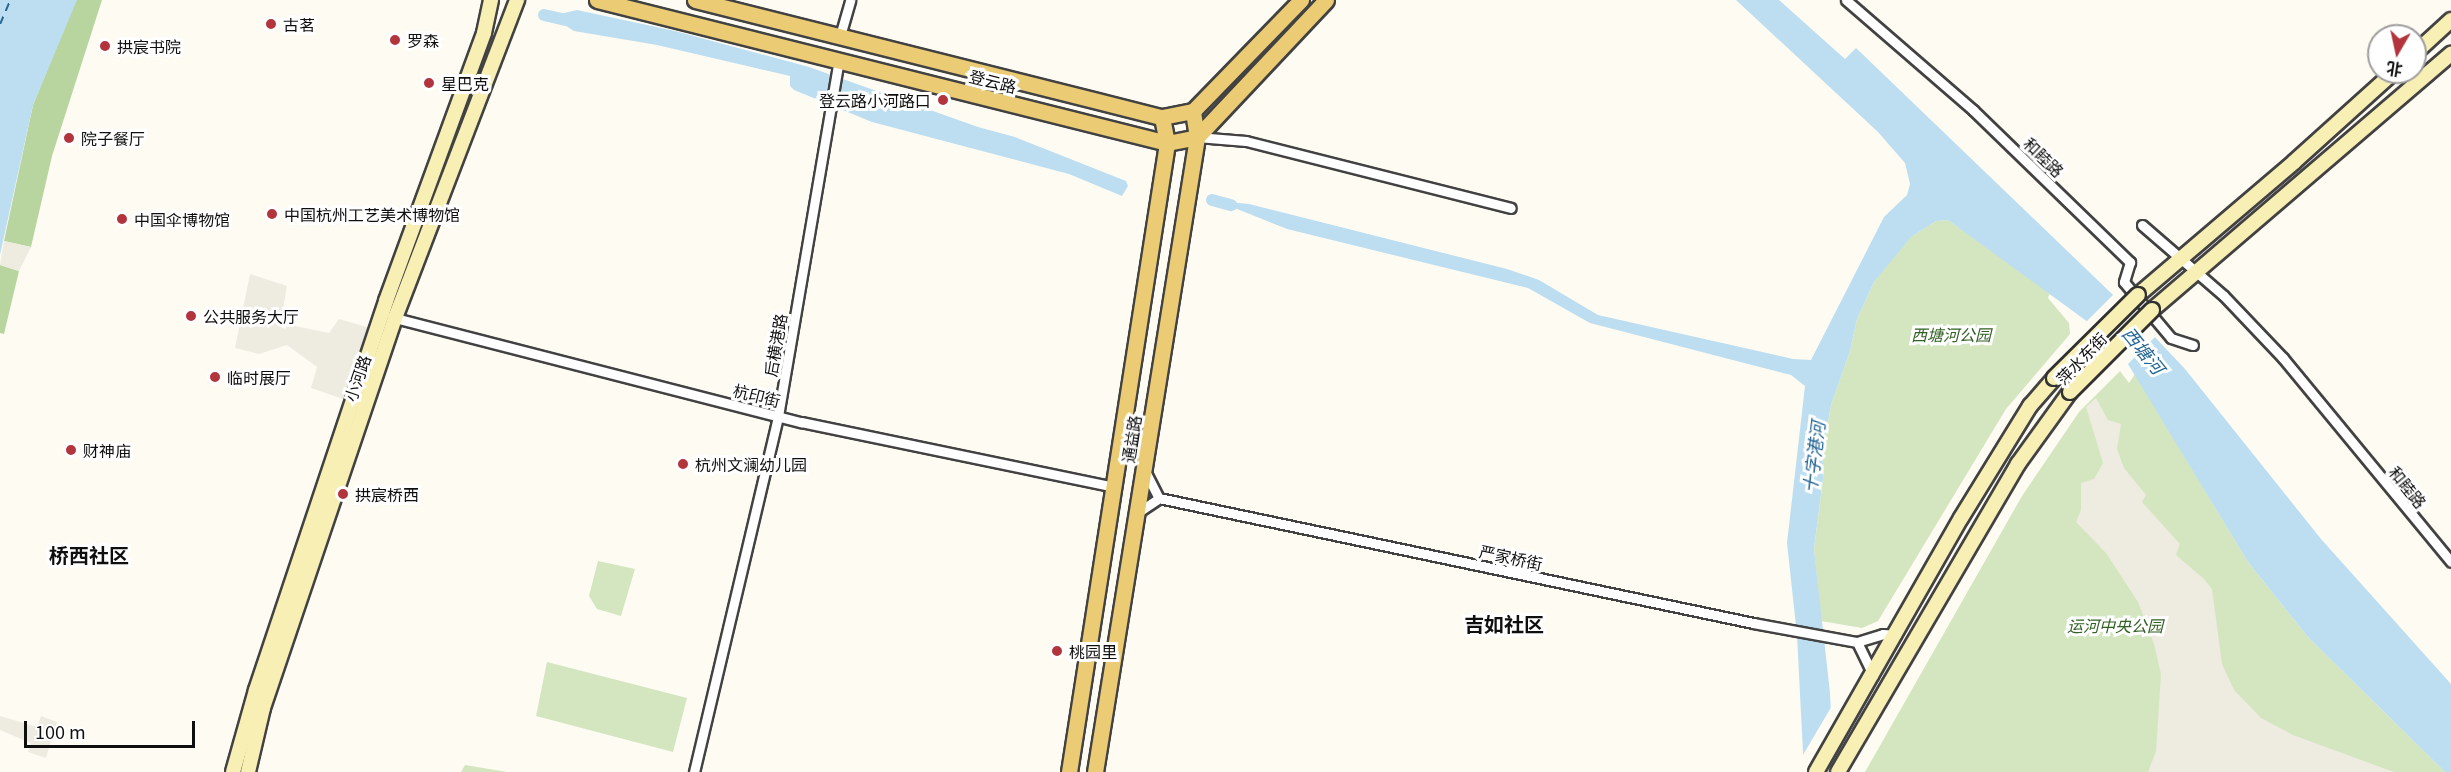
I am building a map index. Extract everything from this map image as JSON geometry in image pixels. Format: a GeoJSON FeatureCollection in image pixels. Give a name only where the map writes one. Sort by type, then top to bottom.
{"type":"FeatureCollection","features":[{"type":"Feature","properties":{"kind":"main road","name":"小河路"},"geometry":{"type":"LineString","coordinates":[[233,772],[256,690],[352,402],[391,287],[484,33],[491,0]]}},
{"type":"Feature","properties":{"kind":"main road","name":"小河路"},"geometry":{"type":"LineString","coordinates":[[248,772],[263,708],[395,318],[517,0]]}},
{"type":"Feature","properties":{"kind":"main road","name":"登云路"},"geometry":{"type":"LineString","coordinates":[[597,0],[1167,143],[1197,137]]}},
{"type":"Feature","properties":{"kind":"main road","name":"登云路"},"geometry":{"type":"LineString","coordinates":[[695,0],[1162,117],[1192,111]]}},
{"type":"Feature","properties":{"kind":"main road"},"geometry":{"type":"LineString","coordinates":[[1192,111],[1301,0]]}},
{"type":"Feature","properties":{"kind":"main road"},"geometry":{"type":"LineString","coordinates":[[1197,137],[1326,0]]}},
{"type":"Feature","properties":{"kind":"main road"},"geometry":{"type":"LineString","coordinates":[[2427,42],[2451,20]]}},
{"type":"Feature","properties":{"kind":"main road","name":"萍水东街"},"geometry":{"type":"LineString","coordinates":[[1838,772],[2018,464],[2070,392],[2152,310],[2451,54]]}},
{"type":"Feature","properties":{"kind":"main road","name":"萍水东街"},"geometry":{"type":"LineString","coordinates":[[1816,772],[1873,676],[1961,518],[2031,406],[2054,378],[2138,294],[2380,84]]}},
{"type":"Feature","properties":{"kind":"main road","name":"通益路"},"geometry":{"type":"LineString","coordinates":[[1095,772],[1197,137],[1192,111]]}},
{"type":"Feature","properties":{"kind":"main road","name":"通益路"},"geometry":{"type":"LineString","coordinates":[[1069,772],[1167,143],[1162,117]]}},
{"type":"Feature","properties":{"kind":"street"},"geometry":{"type":"LineString","coordinates":[[840,36],[850,0]]}},
{"type":"Feature","properties":{"kind":"street","name":"和睦路"},"geometry":{"type":"LineString","coordinates":[[1846,0],[1973,110],[2130,262],[2124,282],[2171,338],[2193,345]]}},
{"type":"Feature","properties":{"kind":"street","name":"后横港路"},"geometry":{"type":"LineString","coordinates":[[694,772],[778,416],[839,61]]}},
{"type":"Feature","properties":{"kind":"street"},"geometry":{"type":"LineString","coordinates":[[1197,137],[1246,141],[1511,208]]}},
{"type":"Feature","properties":{"kind":"street","name":"和睦路"},"geometry":{"type":"LineString","coordinates":[[2142,225],[2224,296],[2283,358],[2451,562]]}},
{"type":"Feature","properties":{"kind":"street","name":"杭印街"},"geometry":{"type":"LineString","coordinates":[[395,318],[778,416],[1115,487]]}},
{"type":"Feature","properties":{"kind":"street"},"geometry":{"type":"LineString","coordinates":[[1137,513],[1159,498],[1144,469]]}},
{"type":"Feature","properties":{"kind":"street","name":"严家桥街"},"geometry":{"type":"LineString","coordinates":[[1159,498],[1857,642],[1883,634],[1896,635]]}},
{"type":"Feature","properties":{"kind":"street"},"geometry":{"type":"LineString","coordinates":[[1857,642],[1873,676]]}},
{"type":"Feature","properties":{"kind":"green space"},"geometry":{"type":"Polygon","coordinates":[[[76,0],[102,0],[52,156],[31,247],[4,241],[33,105],[76,0]]]}},
{"type":"Feature","properties":{"kind":"green space","name":"西塘河公园"},"geometry":{"type":"Polygon","coordinates":[[[1948,220],[2050,292],[2048,298],[2069,323],[2070,334],[2006,409],[1878,621],[1862,628],[1821,621],[1814,549],[1824,471],[1822,455],[1831,405],[1850,351],[1857,319],[1874,282],[1900,247],[1936,221],[1948,220]]]}},
{"type":"Feature","properties":{"kind":"green space"},"geometry":{"type":"Polygon","coordinates":[[[0,265],[19,271],[4,334],[0,333],[0,265]]]}},
{"type":"Feature","properties":{"kind":"green space","name":"运河中央公园"},"geometry":{"type":"Polygon","coordinates":[[[2120,371],[2129,383],[2135,374],[2248,562],[2307,636],[2445,772],[1865,772],[2022,496],[2079,412],[2120,371]]]}},
{"type":"Feature","properties":{"kind":"green space"},"geometry":{"type":"Polygon","coordinates":[[[598,561],[635,569],[621,616],[597,609],[589,596],[598,561]]]}},
{"type":"Feature","properties":{"kind":"green space"},"geometry":{"type":"Polygon","coordinates":[[[547,662],[687,698],[673,752],[536,716],[547,662]]]}},
{"type":"Feature","properties":{"kind":"green space"},"geometry":{"type":"Polygon","coordinates":[[[465,765],[507,772],[461,772],[465,765]]]}},
{"type":"Feature","properties":{"kind":"shaded area"},"geometry":{"type":"Polygon","coordinates":[[[4,241],[31,247],[19,271],[0,265],[4,241]]]}},
{"type":"Feature","properties":{"kind":"shaded area"},"geometry":{"type":"Polygon","coordinates":[[[250,274],[287,286],[282,314],[295,326],[329,333],[339,319],[377,330],[352,402],[311,388],[317,367],[287,345],[259,354],[235,348],[250,274]]]}},
{"type":"Feature","properties":{"kind":"shaded area"},"geometry":{"type":"Polygon","coordinates":[[[2096,398],[2108,420],[2121,424],[2117,449],[2124,468],[2146,495],[2142,502],[2180,544],[2176,555],[2212,589],[2222,664],[2234,690],[2261,718],[2293,735],[2394,772],[2148,772],[2156,751],[2161,674],[2154,644],[2138,602],[2106,553],[2076,522],[2081,510],[2081,483],[2094,479],[2103,463],[2086,407],[2096,398]]]}},
{"type":"Feature","properties":{"kind":"shaded area"},"geometry":{"type":"Polygon","coordinates":[[[0,716],[37,727],[41,716],[57,722],[46,758],[28,752],[31,743],[0,730],[0,716]]]}},
{"type":"Feature","properties":{"kind":"water"},"geometry":{"type":"Polygon","coordinates":[[[0,0],[77,0],[33,105],[0,255],[0,0]]]}},
{"type":"Feature","properties":{"kind":"water"},"geometry":{"type":"Polygon","coordinates":[[[1736,0],[1779,0],[1845,59],[1856,48],[2136,317],[2185,369],[2321,539],[2451,684],[2451,772],[2445,772],[2307,636],[2248,562],[2114,341],[1948,220],[1936,221],[1911,237],[1874,282],[1857,319],[1850,351],[1831,405],[1822,455],[1824,471],[1814,549],[1830,693],[1834,772],[1804,772],[1797,635],[1787,543],[1805,386],[1791,375],[1590,323],[1528,288],[1287,229],[1217,201],[1249,204],[1507,269],[1539,280],[1598,315],[1793,359],[1811,360],[1884,217],[1907,195],[1910,184],[1905,163],[1878,132],[1736,0]]]}},
{"type":"Feature","properties":{"kind":"water"},"geometry":{"type":"Polygon","coordinates":[[[577,10],[675,31],[809,67],[978,127],[1015,137],[1126,181],[1128,186],[1122,196],[1069,174],[872,122],[794,90],[790,86],[790,76],[657,45],[574,31],[551,16],[577,10]]]}},
{"type":"Feature","properties":{"kind":"pier"},"geometry":{"type":"Polygon","coordinates":[[[2115,293],[2157,335],[2126,366],[2111,343],[2085,323],[2115,293]]]}},
{"type":"Feature","properties":{"kind":"pier"},"geometry":{"type":"Polygon","coordinates":[[[1833,704],[1837,772],[1801,772],[1800,760],[1833,704]]]}},
{"type":"Feature","properties":{"kind":"waterway"},"geometry":{"type":"LineString","coordinates":[[544,15],[565,20]]}},
{"type":"Feature","properties":{"kind":"waterway"},"geometry":{"type":"LineString","coordinates":[[1212,200],[1231,205]]}},
{"type":"Feature","properties":{"kind":"ferry route"},"geometry":{"type":"LineString","coordinates":[[0,24],[10,0]]}},
{"type":"Feature","properties":{"kind":"place","name":"古茗"},"geometry":{"type":"Point","coordinates":[271,24]}},
{"type":"Feature","properties":{"kind":"place","name":"罗森"},"geometry":{"type":"Point","coordinates":[395,40]}},
{"type":"Feature","properties":{"kind":"place","name":"拱宸书院"},"geometry":{"type":"Point","coordinates":[105,46]}},
{"type":"Feature","properties":{"kind":"place","name":"星巴克"},"geometry":{"type":"Point","coordinates":[429,83]}},
{"type":"Feature","properties":{"kind":"place","name":"登云路小河路口"},"geometry":{"type":"Point","coordinates":[943,100]}},
{"type":"Feature","properties":{"kind":"place","name":"院子餐厅"},"geometry":{"type":"Point","coordinates":[69,138]}},
{"type":"Feature","properties":{"kind":"place","name":"中国杭州工艺美术博物馆"},"geometry":{"type":"Point","coordinates":[272,214]}},
{"type":"Feature","properties":{"kind":"place","name":"中国伞博物馆"},"geometry":{"type":"Point","coordinates":[122,219]}},
{"type":"Feature","properties":{"kind":"place","name":"公共服务大厅"},"geometry":{"type":"Point","coordinates":[191,316]}},
{"type":"Feature","properties":{"kind":"place","name":"临时展厅"},"geometry":{"type":"Point","coordinates":[215,377]}},
{"type":"Feature","properties":{"kind":"place","name":"财神庙"},"geometry":{"type":"Point","coordinates":[71,450]}},
{"type":"Feature","properties":{"kind":"place","name":"杭州文澜幼儿园"},"geometry":{"type":"Point","coordinates":[683,464]}},
{"type":"Feature","properties":{"kind":"place","name":"拱宸桥西"},"geometry":{"type":"Point","coordinates":[343,494]}},
{"type":"Feature","properties":{"kind":"place","name":"桃园里"},"geometry":{"type":"Point","coordinates":[1057,651]}},
{"type":"Feature","properties":{"kind":"district","name":"桥西社区"},"geometry":{"type":"Point","coordinates":[89,554]}},
{"type":"Feature","properties":{"kind":"district","name":"吉如社区"},"geometry":{"type":"Point","coordinates":[1504,623]}},
{"type":"Feature","properties":{"kind":"water label","name":"西塘河"},"geometry":{"type":"Point","coordinates":[2144,350]}},
{"type":"Feature","properties":{"kind":"water label","name":"十字港河"},"geometry":{"type":"Point","coordinates":[1813,457]}}]}
